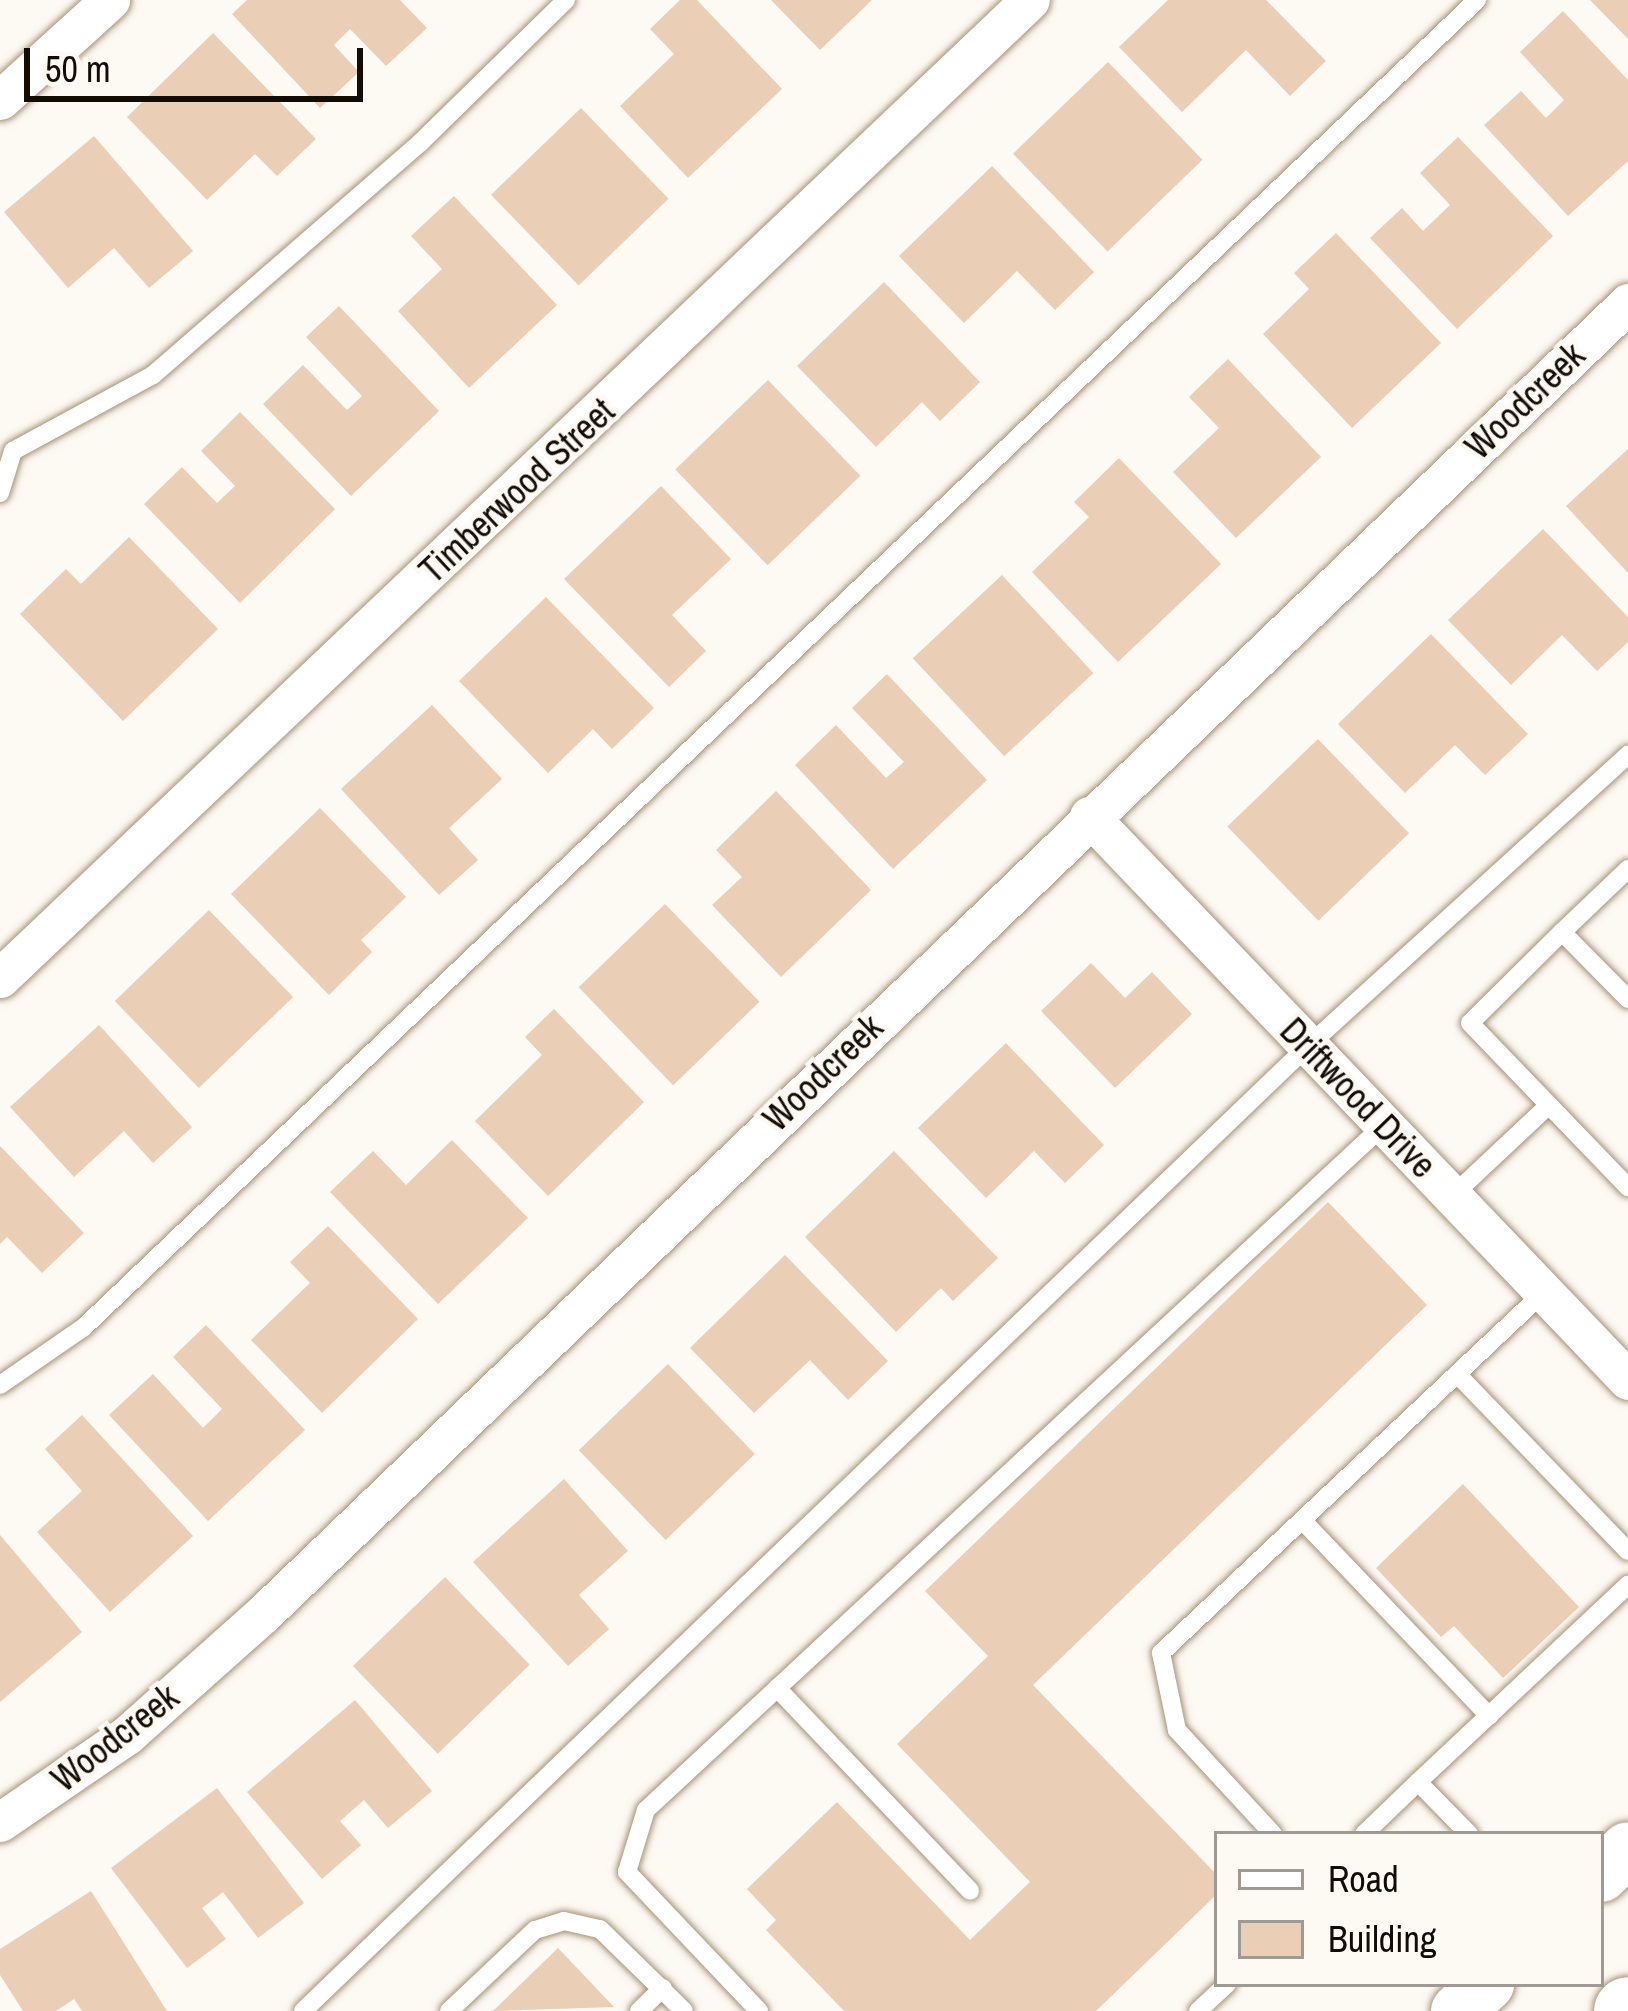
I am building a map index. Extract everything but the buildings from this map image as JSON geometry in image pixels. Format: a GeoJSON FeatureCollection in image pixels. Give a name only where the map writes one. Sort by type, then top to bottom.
{"type":"FeatureCollection","features":[{"type":"Feature","properties":{"kind":"main road"},"geometry":{"type":"LineString","coordinates":[[1604,1872],[1628,1849]]}},
{"type":"Feature","properties":{"kind":"main road"},"geometry":{"type":"LineString","coordinates":[[1459,2011],[1484,1987]]}},
{"type":"Feature","properties":{"kind":"street"},"geometry":{"type":"LineString","coordinates":[[0,100],[110,0]]}},
{"type":"Feature","properties":{"kind":"street","name":"Timberwood Street"},"geometry":{"type":"LineString","coordinates":[[4,965],[1030,0]]}},
{"type":"Feature","properties":{"kind":"street","name":"Woodcreek"},"geometry":{"type":"LineString","coordinates":[[0,1822],[127,1735],[263,1614],[1628,303]]}},
{"type":"Feature","properties":{"kind":"street","name":"Driftwood Drive"},"geometry":{"type":"LineString","coordinates":[[1089,817],[1628,1380]]}},
{"type":"Feature","properties":{"kind":"lane"},"geometry":{"type":"LineString","coordinates":[[0,493],[13,451],[153,375],[421,142],[566,0]]}},
{"type":"Feature","properties":{"kind":"lane"},"geometry":{"type":"LineString","coordinates":[[0,1385],[84,1328],[1478,0]]}},
{"type":"Feature","properties":{"kind":"lane"},"geometry":{"type":"LineString","coordinates":[[303,2011],[1308,1046],[1628,755]]}},
{"type":"Feature","properties":{"kind":"lane"},"geometry":{"type":"LineString","coordinates":[[1628,869],[1470,1022],[1628,1187]]}},
{"type":"Feature","properties":{"kind":"lane"},"geometry":{"type":"LineString","coordinates":[[1562,932],[1628,999]]}},
{"type":"Feature","properties":{"kind":"lane"},"geometry":{"type":"LineString","coordinates":[[1452,1196],[1549,1105]]}},
{"type":"Feature","properties":{"kind":"lane"},"geometry":{"type":"LineString","coordinates":[[759,2011],[627,1872],[646,1810],[1384,1125]]}},
{"type":"Feature","properties":{"kind":"lane"},"geometry":{"type":"LineString","coordinates":[[1270,1831],[1177,1730],[1161,1653],[1544,1292]]}},
{"type":"Feature","properties":{"kind":"lane"},"geometry":{"type":"LineString","coordinates":[[1457,1374],[1628,1551]]}},
{"type":"Feature","properties":{"kind":"lane"},"geometry":{"type":"LineString","coordinates":[[1302,1520],[1489,1716]]}},
{"type":"Feature","properties":{"kind":"lane"},"geometry":{"type":"LineString","coordinates":[[1367,1831],[1628,1585]]}},
{"type":"Feature","properties":{"kind":"lane"},"geometry":{"type":"LineString","coordinates":[[777,1688],[970,1891]]}},
{"type":"Feature","properties":{"kind":"lane"},"geometry":{"type":"LineString","coordinates":[[1418,1782],[1466,1831]]}},
{"type":"Feature","properties":{"kind":"lane"},"geometry":{"type":"LineString","coordinates":[[449,2011],[535,1930],[563,1921],[601,1929],[684,2011]]}},
{"type":"Feature","properties":{"kind":"lane"},"geometry":{"type":"LineString","coordinates":[[1198,2011],[1224,1987]]}},
{"type":"Feature","properties":{"kind":"lane"},"geometry":{"type":"LineString","coordinates":[[639,2011],[663,1988]]}}]}
